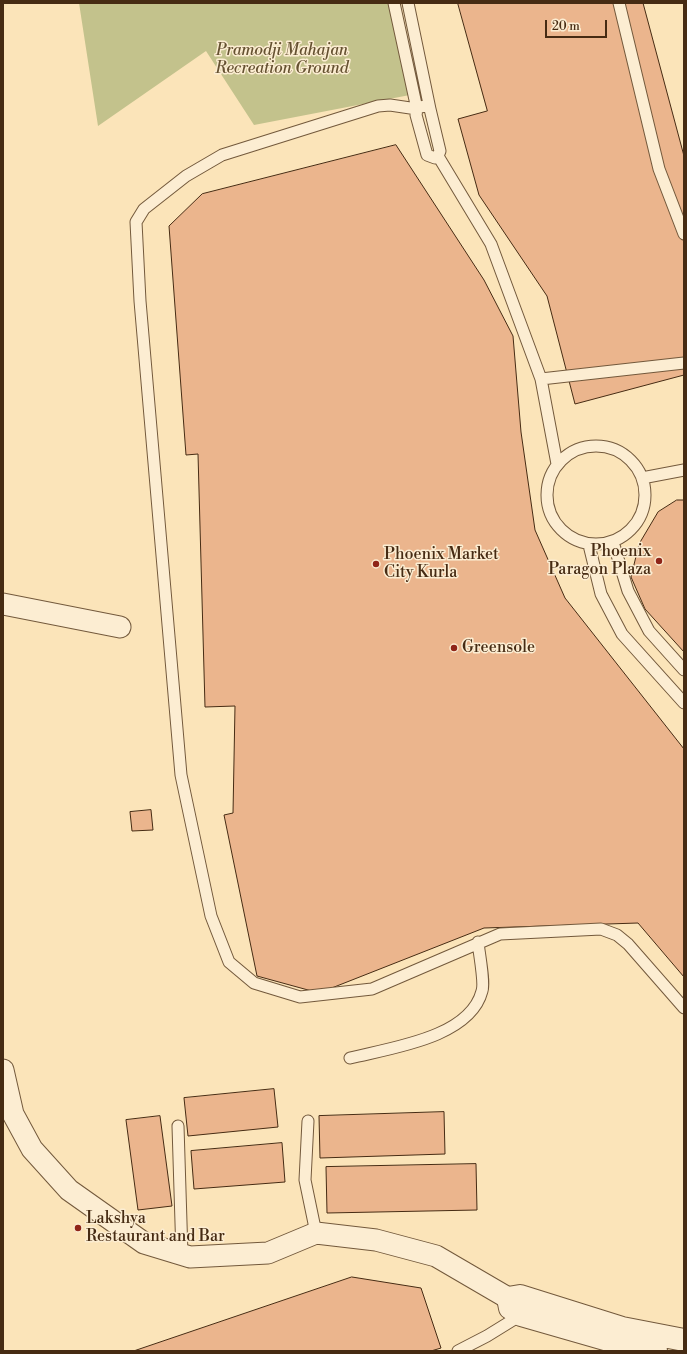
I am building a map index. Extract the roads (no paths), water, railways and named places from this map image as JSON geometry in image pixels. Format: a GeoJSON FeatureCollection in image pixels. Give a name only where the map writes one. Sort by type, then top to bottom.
{"type":"FeatureCollection","features":[{"type":"Feature","properties":{"kind":"street"},"geometry":{"type":"LineString","coordinates":[[3,604],[120,627]]}},
{"type":"Feature","properties":{"kind":"street"},"geometry":{"type":"LineString","coordinates":[[3,1070],[13,1114],[32,1149],[69,1190],[144,1243],[190,1257],[268,1253],[316,1233],[376,1240],[436,1256],[508,1298],[520,1296],[622,1328],[684,1340]]}},
{"type":"Feature","properties":{"kind":"street"},"geometry":{"type":"LineString","coordinates":[[508,1298],[510,1308],[521,1315],[615,1342],[656,1351]]}},
{"type":"Feature","properties":{"kind":"lane"},"geometry":{"type":"LineString","coordinates":[[394,3],[417,109],[416,115],[427,155],[435,158],[438,156]]}},
{"type":"Feature","properties":{"kind":"lane"},"geometry":{"type":"LineString","coordinates":[[408,3],[440,151],[438,156],[491,244],[541,380],[557,464]]}},
{"type":"Feature","properties":{"kind":"lane"},"geometry":{"type":"LineString","coordinates":[[619,3],[659,169],[684,234]]}},
{"type":"Feature","properties":{"kind":"lane"},"geometry":{"type":"LineString","coordinates":[[430,109],[426,106],[417,109],[390,105],[378,106],[222,155],[186,176],[144,209],[136,222],[140,301],[180,775],[211,916],[229,962],[254,983],[300,996],[372,989],[478,942],[500,934],[602,929],[617,935],[628,944],[684,1008]]}},
{"type":"Feature","properties":{"kind":"lane"},"geometry":{"type":"LineString","coordinates":[[541,380],[684,363]]}},
{"type":"Feature","properties":{"kind":"lane"},"geometry":{"type":"LineString","coordinates":[[603,446],[615,450],[627,457],[636,466],[642,478],[645,494],[643,511],[635,527],[622,538],[606,544],[589,545],[575,540],[562,532],[553,520],[548,507],[546,492],[550,477],[557,464],[570,453],[586,447],[603,446]]}},
{"type":"Feature","properties":{"kind":"lane"},"geometry":{"type":"LineString","coordinates":[[642,478],[684,470]]}},
{"type":"Feature","properties":{"kind":"lane"},"geometry":{"type":"LineString","coordinates":[[613,542],[628,590],[649,631],[684,670]]}},
{"type":"Feature","properties":{"kind":"lane"},"geometry":{"type":"LineString","coordinates":[[589,545],[601,594],[622,634],[684,703]]}},
{"type":"Feature","properties":{"kind":"lane"},"geometry":{"type":"LineString","coordinates":[[350,1058],[421,1040],[455,1026],[472,1011],[483,990],[478,942]]}},
{"type":"Feature","properties":{"kind":"lane"},"geometry":{"type":"LineString","coordinates":[[308,1120],[305,1180],[316,1233]]}},
{"type":"Feature","properties":{"kind":"lane"},"geometry":{"type":"LineString","coordinates":[[178,1126],[182,1255]]}},
{"type":"Feature","properties":{"kind":"lane"},"geometry":{"type":"LineString","coordinates":[[458,1351],[487,1336],[521,1315]]}},
{"type":"Feature","properties":{"kind":"lane"},"geometry":{"type":"LineString","coordinates":[[679,1351],[684,1348]]}},
{"type":"Feature","properties":{"kind":"place","name":"Phoenix Paragon Plaza"},"geometry":{"type":"Point","coordinates":[659,561]}},
{"type":"Feature","properties":{"kind":"place","name":"Phoenix Market City Kurla"},"geometry":{"type":"Point","coordinates":[376,564]}},
{"type":"Feature","properties":{"kind":"place","name":"Greensole"},"geometry":{"type":"Point","coordinates":[454,648]}},
{"type":"Feature","properties":{"kind":"place","name":"Lakshya Restaurant and Bar"},"geometry":{"type":"Point","coordinates":[78,1228]}},
{"type":"Feature","properties":{"kind":"park label","name":"Pramodji Mahajan Recreation Ground"},"geometry":{"type":"Point","coordinates":[282,60]}}]}
